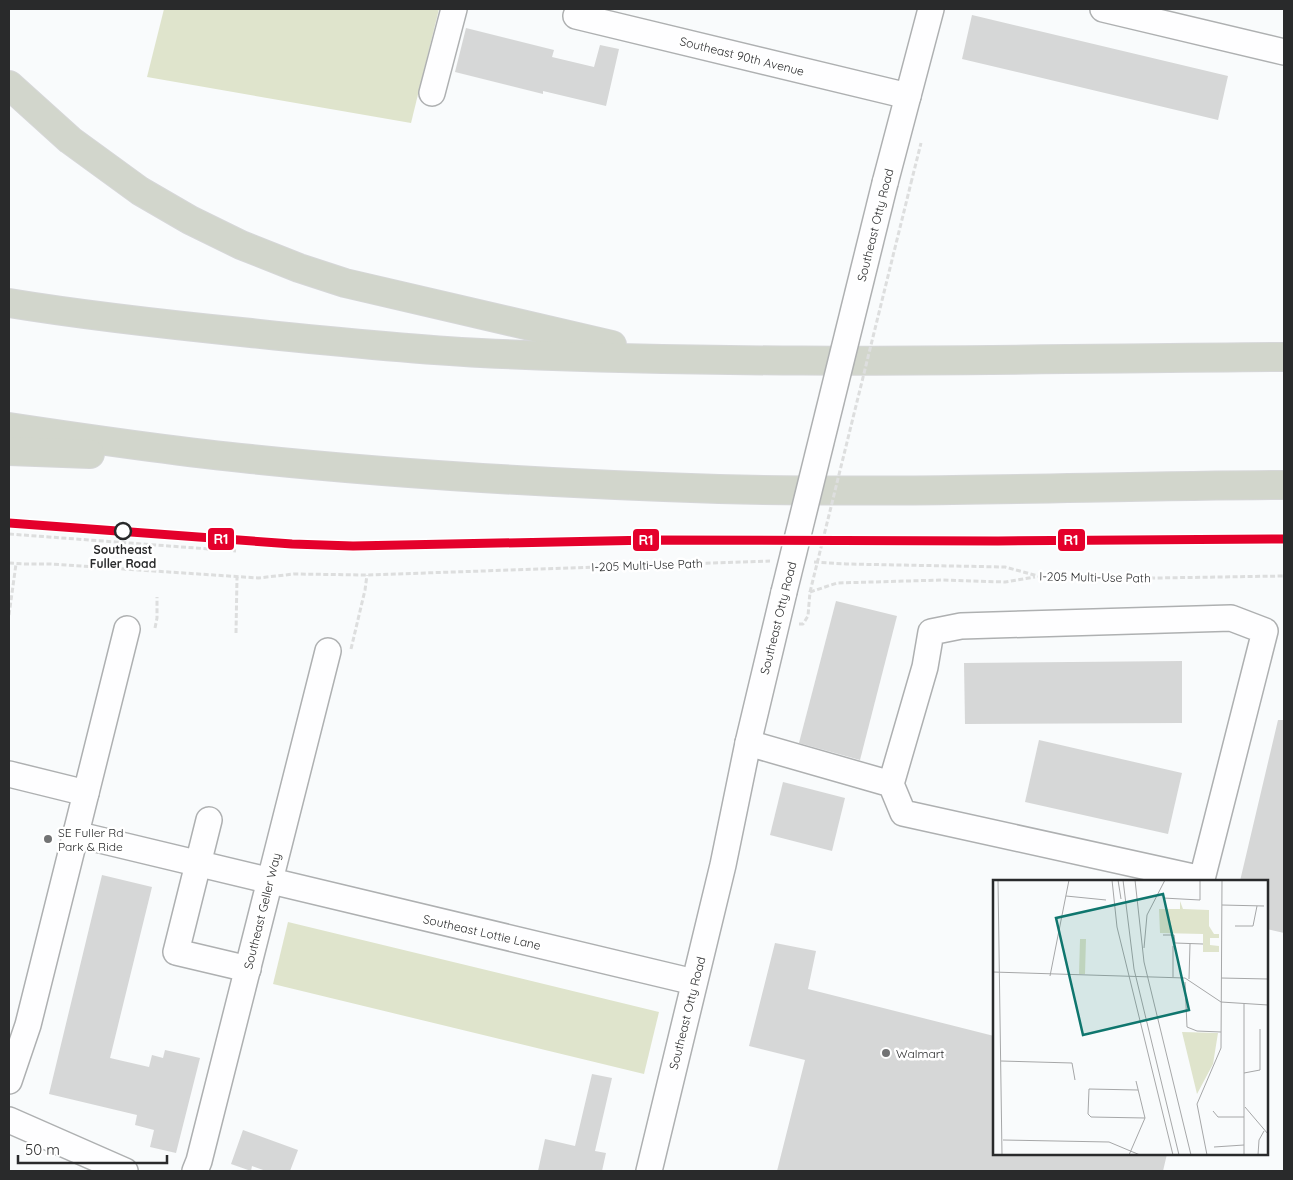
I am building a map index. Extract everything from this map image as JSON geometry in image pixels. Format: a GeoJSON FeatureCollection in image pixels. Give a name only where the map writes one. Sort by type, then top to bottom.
{"type":"FeatureCollection","features":[{"type":"Feature","properties":{"kind":"highway"},"geometry":{"type":"LineString","coordinates":[[9,86],[70,140],[140,191],[190,220],[249,248],[345,283],[672,359]]}},
{"type":"Feature","properties":{"kind":"highway"},"geometry":{"type":"LineString","coordinates":[[9,303],[192,327],[336,342],[480,353],[672,359],[898,362],[1284,357]]}},
{"type":"Feature","properties":{"kind":"highway"},"geometry":{"type":"LineString","coordinates":[[9,427],[249,459],[496,479],[719,489],[850,491],[1284,485]]}},
{"type":"Feature","properties":{"kind":"highway"},"geometry":{"type":"LineString","coordinates":[[9,451],[249,459]]}},
{"type":"Feature","properties":{"kind":"street"},"geometry":{"type":"LineString","coordinates":[[432,93],[454,9]]}},
{"type":"Feature","properties":{"kind":"street","name":"Southeast Otty Road"},"geometry":{"type":"LineString","coordinates":[[649,1171],[723,865],[748,743],[784,592],[885,183],[931,9]]}},
{"type":"Feature","properties":{"kind":"street"},"geometry":{"type":"LineString","coordinates":[[1103,9],[1284,52]]}},
{"type":"Feature","properties":{"kind":"street","name":"Southeast 90th Avenue"},"geometry":{"type":"LineString","coordinates":[[576,16],[908,96]]}},
{"type":"Feature","properties":{"kind":"street"},"geometry":{"type":"LineString","coordinates":[[1231,618],[1265,630],[1202,879],[903,813],[892,784],[924,667],[931,632],[961,626],[1231,618]]}},
{"type":"Feature","properties":{"kind":"street"},"geometry":{"type":"LineString","coordinates":[[9,1081],[28,1025],[127,629]]}},
{"type":"Feature","properties":{"kind":"street","name":"Southeast Geller Way"},"geometry":{"type":"LineString","coordinates":[[195,1171],[270,881],[338,653]]}},
{"type":"Feature","properties":{"kind":"street"},"geometry":{"type":"LineString","coordinates":[[748,743],[892,784]]}},
{"type":"Feature","properties":{"kind":"street"},"geometry":{"type":"LineString","coordinates":[[9,774],[86,793]]}},
{"type":"Feature","properties":{"kind":"street"},"geometry":{"type":"LineString","coordinates":[[209,820],[176,952],[248,969]]}},
{"type":"Feature","properties":{"kind":"street","name":"Southeast Lottie Lane"},"geometry":{"type":"LineString","coordinates":[[75,834],[694,982]]}},
{"type":"Feature","properties":{"kind":"street"},"geometry":{"type":"LineString","coordinates":[[9,1120],[125,1171]]}},
{"type":"Feature","properties":{"kind":"path","name":"Southeast Otty Road"},"geometry":{"type":"LineString","coordinates":[[911,183],[810,592],[837,583],[943,580],[1005,582],[1038,576]]}},
{"type":"Feature","properties":{"kind":"path"},"geometry":{"type":"LineString","coordinates":[[9,534],[236,552]]}},
{"type":"Feature","properties":{"kind":"path","name":"I-205 Multi-Use Path"},"geometry":{"type":"LineString","coordinates":[[9,563],[258,578],[319,574],[366,575],[777,561]]}},
{"type":"Feature","properties":{"kind":"path","name":"I-205 Multi-Use Path"},"geometry":{"type":"LineString","coordinates":[[805,562],[1005,567],[1038,576],[1113,579],[1284,576]]}},
{"type":"Feature","properties":{"kind":"path"},"geometry":{"type":"LineString","coordinates":[[9,615],[16,564]]}},
{"type":"Feature","properties":{"kind":"path"},"geometry":{"type":"LineString","coordinates":[[338,653],[365,590],[366,575]]}},
{"type":"Feature","properties":{"kind":"path"},"geometry":{"type":"LineString","coordinates":[[236,633],[237,577]]}},
{"type":"Feature","properties":{"kind":"path"},"geometry":{"type":"LineString","coordinates":[[154,628],[157,618],[157,597]]}},
{"type":"Feature","properties":{"kind":"green space"},"geometry":{"type":"Polygon","coordinates":[[[164,9],[439,9],[411,123],[147,77],[164,9]]]}},
{"type":"Feature","properties":{"kind":"green space"},"geometry":{"type":"Polygon","coordinates":[[[288,922],[659,1012],[644,1074],[273,984],[288,922]]]}},
{"type":"Feature","properties":{"kind":"building"},"geometry":{"type":"Polygon","coordinates":[[[972,15],[1228,76],[1218,120],[962,59],[972,15]]]}},
{"type":"Feature","properties":{"kind":"building"},"geometry":{"type":"Polygon","coordinates":[[[466,28],[554,50],[552,57],[594,67],[600,45],[619,49],[606,106],[543,91],[543,94],[455,72],[466,28]]]}},
{"type":"Feature","properties":{"kind":"building"},"geometry":{"type":"Polygon","coordinates":[[[836,601],[897,616],[860,760],[799,743],[836,601]]]}},
{"type":"Feature","properties":{"kind":"building"},"geometry":{"type":"Polygon","coordinates":[[[1182,661],[1182,723],[965,724],[964,663],[1182,661]]]}},
{"type":"Feature","properties":{"kind":"building"},"geometry":{"type":"Polygon","coordinates":[[[1278,720],[1284,720],[1284,933],[1268,929],[1268,880],[1240,880],[1278,720]]]}},
{"type":"Feature","properties":{"kind":"building"},"geometry":{"type":"Polygon","coordinates":[[[1039,740],[1182,773],[1168,834],[1025,802],[1039,740]]]}},
{"type":"Feature","properties":{"kind":"building"},"geometry":{"type":"Polygon","coordinates":[[[783,782],[845,798],[832,851],[770,835],[783,782]]]}},
{"type":"Feature","properties":{"kind":"building"},"geometry":{"type":"Polygon","coordinates":[[[102,875],[152,887],[110,1058],[149,1067],[152,1055],[163,1058],[165,1050],[200,1058],[176,1153],[150,1147],[154,1130],[135,1125],[137,1115],[49,1094],[102,875]]]}},
{"type":"Feature","properties":{"kind":"building","name":"Walmart"},"geometry":{"type":"Polygon","coordinates":[[[775,943],[816,951],[808,989],[993,1036],[993,1155],[1167,1155],[1163,1171],[777,1171],[805,1060],[749,1046],[775,943]]]}},
{"type":"Feature","properties":{"kind":"building"},"geometry":{"type":"Polygon","coordinates":[[[592,1074],[612,1078],[595,1151],[606,1153],[602,1171],[538,1171],[545,1139],[575,1146],[592,1074]]]}},
{"type":"Feature","properties":{"kind":"building"},"geometry":{"type":"Polygon","coordinates":[[[243,1130],[298,1150],[290,1171],[266,1171],[252,1166],[251,1171],[231,1164],[243,1130]]]}},
{"type":"Feature","properties":{"kind":"transit line","name":"R1"},"geometry":{"type":"LineString","coordinates":[[9,523],[292,544],[353,546],[653,540],[998,541],[1284,539]]}},
{"type":"Feature","properties":{"kind":"place","name":"Southeast Fuller Road"},"geometry":{"type":"Point","coordinates":[123,531]}},
{"type":"Feature","properties":{"kind":"place","name":"SE Fuller Rd Park & Ride"},"geometry":{"type":"Point","coordinates":[48,839]}},
{"type":"Feature","properties":{"kind":"place","name":"Walmart"},"geometry":{"type":"Point","coordinates":[886,1053]}}]}
